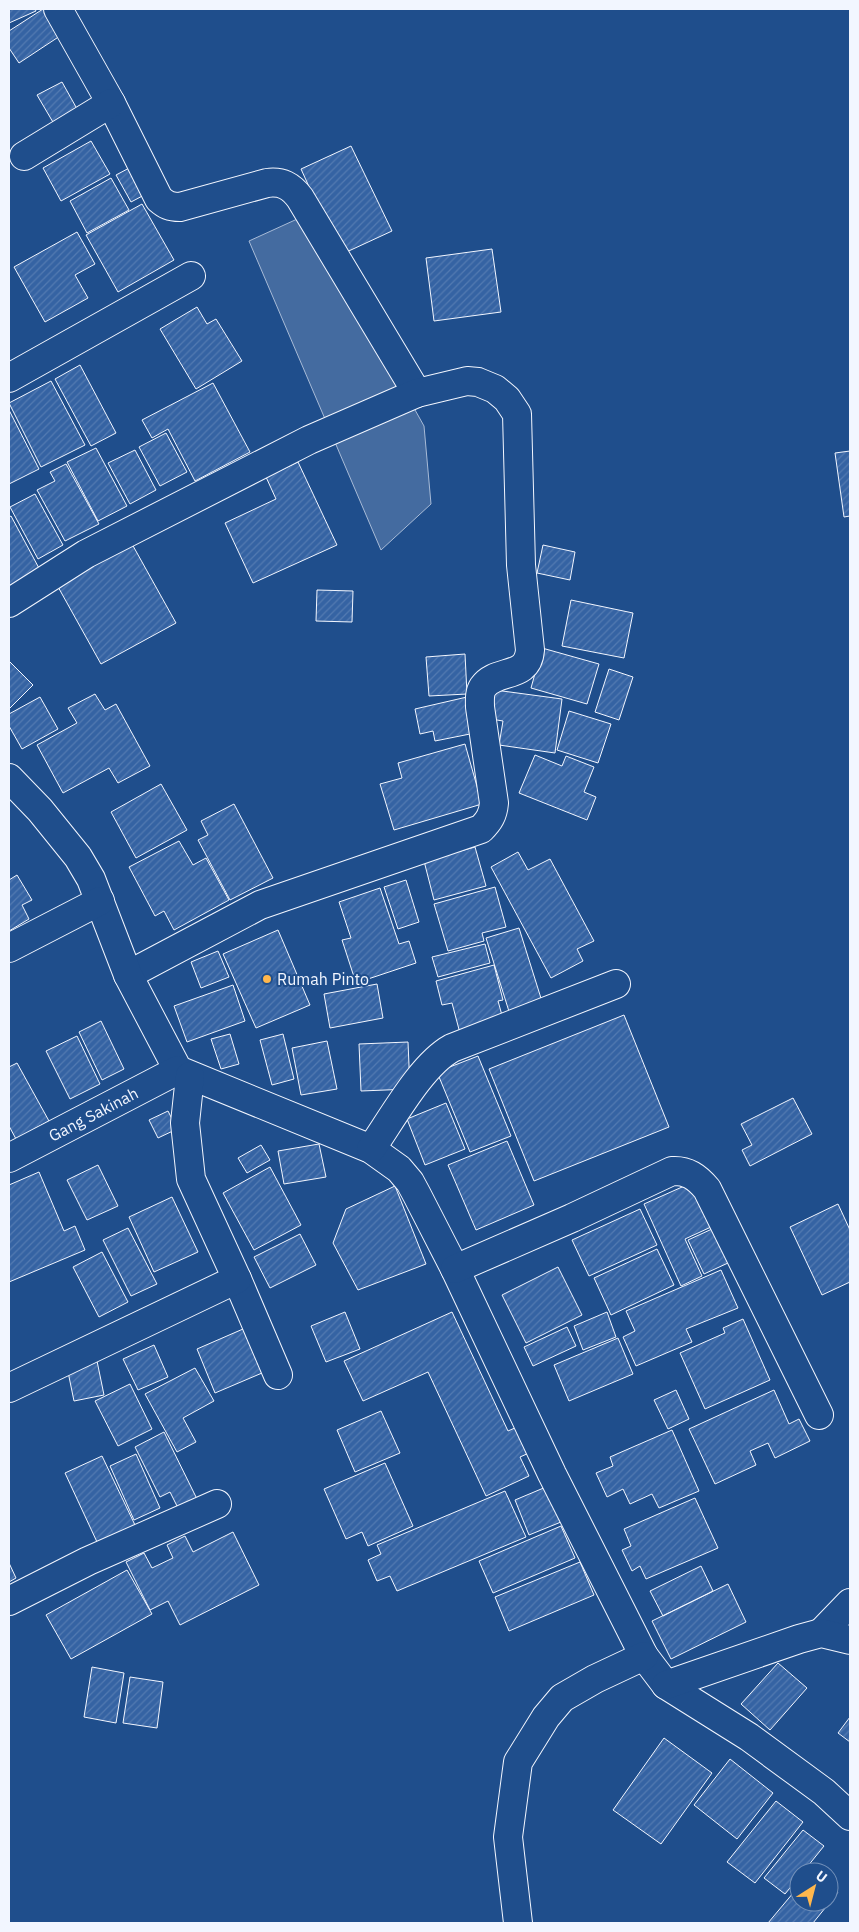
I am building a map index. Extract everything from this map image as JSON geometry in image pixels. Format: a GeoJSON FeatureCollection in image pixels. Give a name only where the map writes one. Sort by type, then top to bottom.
{"type":"FeatureCollection","features":[{"type":"Feature","properties":{"kind":"street"},"geometry":{"type":"LineString","coordinates":[[58,9],[111,104],[153,190],[165,204],[172,207],[180,207],[276,182],[293,189],[305,206],[409,396]]}},
{"type":"Feature","properties":{"kind":"street"},"geometry":{"type":"LineString","coordinates":[[24,156],[111,104]]}},
{"type":"Feature","properties":{"kind":"street"},"geometry":{"type":"LineString","coordinates":[[9,378],[191,276]]}},
{"type":"Feature","properties":{"kind":"street"},"geometry":{"type":"LineString","coordinates":[[9,603],[86,554],[309,440],[409,396],[467,381],[478,382],[495,389],[507,399],[517,414],[521,564],[530,657],[523,668],[492,680],[483,687],[480,694],[480,707],[494,804],[494,813],[489,821],[481,829],[260,905],[128,975]]}},
{"type":"Feature","properties":{"kind":"street"},"geometry":{"type":"LineString","coordinates":[[9,778],[40,810],[78,858],[91,879],[128,975],[184,1073],[185,1123],[192,1179],[278,1375]]}},
{"type":"Feature","properties":{"kind":"street"},"geometry":{"type":"LineString","coordinates":[[9,948],[100,901]]}},
{"type":"Feature","properties":{"kind":"street"},"geometry":{"type":"LineString","coordinates":[[372,1149],[424,1072],[441,1054],[616,984]]}},
{"type":"Feature","properties":{"kind":"street"},"geometry":{"type":"LineString","coordinates":[[184,1073],[372,1149],[399,1168],[410,1182],[455,1269],[552,1474],[644,1656],[666,1685],[749,1737],[824,1792],[850,1816]]}},
{"type":"Feature","properties":{"kind":"street","name":"Gang Sakinah"},"geometry":{"type":"LineString","coordinates":[[9,1158],[184,1073]]}},
{"type":"Feature","properties":{"kind":"street"},"geometry":{"type":"LineString","coordinates":[[455,1269],[572,1218],[672,1171],[683,1170],[701,1181],[707,1189],[819,1415]]}},
{"type":"Feature","properties":{"kind":"street"},"geometry":{"type":"LineString","coordinates":[[9,1388],[237,1279]]}},
{"type":"Feature","properties":{"kind":"street"},"geometry":{"type":"LineString","coordinates":[[9,1601],[88,1561],[217,1504]]}},
{"type":"Feature","properties":{"kind":"street"},"geometry":{"type":"LineString","coordinates":[[821,1633],[850,1603]]}},
{"type":"Feature","properties":{"kind":"street"},"geometry":{"type":"LineString","coordinates":[[666,1685],[821,1633],[850,1640]]}},
{"type":"Feature","properties":{"kind":"street"},"geometry":{"type":"LineString","coordinates":[[518,1923],[508,1837],[518,1762],[546,1717],[562,1698],[595,1679],[644,1656]]}},
{"type":"Feature","properties":{"kind":"water"},"geometry":{"type":"Polygon","coordinates":[[[306,215],[424,426],[431,504],[381,550],[249,241],[306,215]]]}},
{"type":"Feature","properties":{"kind":"building"},"geometry":{"type":"Polygon","coordinates":[[[9,9],[35,9],[36,11],[9,23],[9,9]]]}},
{"type":"Feature","properties":{"kind":"building"},"geometry":{"type":"Polygon","coordinates":[[[43,9],[51,9],[66,32],[19,63],[9,48],[9,31],[43,9]]]}},
{"type":"Feature","properties":{"kind":"building"},"geometry":{"type":"Polygon","coordinates":[[[62,82],[81,116],[57,129],[37,95],[62,82]]]}},
{"type":"Feature","properties":{"kind":"building"},"geometry":{"type":"Polygon","coordinates":[[[91,141],[110,174],[61,201],[43,168],[91,141]]]}},
{"type":"Feature","properties":{"kind":"building"},"geometry":{"type":"Polygon","coordinates":[[[351,146],[392,231],[340,255],[301,169],[351,146]]]}},
{"type":"Feature","properties":{"kind":"building"},"geometry":{"type":"Polygon","coordinates":[[[133,166],[148,193],[131,202],[116,175],[133,166]]]}},
{"type":"Feature","properties":{"kind":"building"},"geometry":{"type":"Polygon","coordinates":[[[111,178],[129,210],[87,233],[70,201],[111,178]]]}},
{"type":"Feature","properties":{"kind":"building"},"geometry":{"type":"Polygon","coordinates":[[[142,204],[174,260],[118,292],[86,235],[142,204]]]}},
{"type":"Feature","properties":{"kind":"building"},"geometry":{"type":"Polygon","coordinates":[[[77,232],[95,264],[75,275],[88,298],[45,322],[14,267],[77,232]]]}},
{"type":"Feature","properties":{"kind":"building"},"geometry":{"type":"Polygon","coordinates":[[[492,249],[501,312],[434,321],[426,258],[492,249]]]}},
{"type":"Feature","properties":{"kind":"building"},"geometry":{"type":"Polygon","coordinates":[[[197,307],[207,324],[216,319],[242,361],[196,389],[160,329],[197,307]]]}},
{"type":"Feature","properties":{"kind":"building"},"geometry":{"type":"Polygon","coordinates":[[[80,365],[116,433],[91,446],[55,379],[80,365]]]}},
{"type":"Feature","properties":{"kind":"building"},"geometry":{"type":"Polygon","coordinates":[[[51,381],[85,445],[41,467],[9,403],[51,381]]]}},
{"type":"Feature","properties":{"kind":"building"},"geometry":{"type":"Polygon","coordinates":[[[213,383],[250,452],[195,481],[168,429],[152,438],[142,420],[213,383]]]}},
{"type":"Feature","properties":{"kind":"building"},"geometry":{"type":"Polygon","coordinates":[[[9,410],[39,469],[9,484],[9,410]]]}},
{"type":"Feature","properties":{"kind":"building"},"geometry":{"type":"Polygon","coordinates":[[[166,433],[187,472],[160,486],[139,447],[166,433]]]}},
{"type":"Feature","properties":{"kind":"building"},"geometry":{"type":"Polygon","coordinates":[[[96,448],[127,506],[98,521],[67,462],[96,448]]]}},
{"type":"Feature","properties":{"kind":"building"},"geometry":{"type":"Polygon","coordinates":[[[135,450],[156,490],[130,504],[108,463],[135,450]]]}},
{"type":"Feature","properties":{"kind":"building"},"geometry":{"type":"Polygon","coordinates":[[[850,451],[850,516],[844,517],[835,453],[850,451]]]}},
{"type":"Feature","properties":{"kind":"building"},"geometry":{"type":"Polygon","coordinates":[[[298,462],[337,545],[253,583],[225,523],[276,499],[266,477],[298,462]]]}},
{"type":"Feature","properties":{"kind":"building"},"geometry":{"type":"Polygon","coordinates":[[[66,464],[99,524],[65,541],[37,490],[55,481],[50,472],[66,464]]]}},
{"type":"Feature","properties":{"kind":"building"},"geometry":{"type":"Polygon","coordinates":[[[35,494],[63,545],[38,559],[10,507],[35,494]]]}},
{"type":"Feature","properties":{"kind":"building"},"geometry":{"type":"Polygon","coordinates":[[[11,516],[40,570],[9,586],[9,517],[11,516]]]}},
{"type":"Feature","properties":{"kind":"building"},"geometry":{"type":"Polygon","coordinates":[[[132,544],[176,623],[101,664],[57,585],[132,544]]]}},
{"type":"Feature","properties":{"kind":"building"},"geometry":{"type":"Polygon","coordinates":[[[543,545],[575,552],[570,580],[537,573],[543,545]]]}},
{"type":"Feature","properties":{"kind":"building"},"geometry":{"type":"Polygon","coordinates":[[[317,590],[353,591],[352,622],[316,621],[317,590]]]}},
{"type":"Feature","properties":{"kind":"building"},"geometry":{"type":"Polygon","coordinates":[[[571,600],[633,613],[624,658],[562,646],[571,600]]]}},
{"type":"Feature","properties":{"kind":"building"},"geometry":{"type":"Polygon","coordinates":[[[542,648],[599,664],[587,704],[531,688],[542,648]]]}},
{"type":"Feature","properties":{"kind":"building"},"geometry":{"type":"Polygon","coordinates":[[[465,654],[467,694],[429,696],[426,657],[465,654]]]}},
{"type":"Feature","properties":{"kind":"building"},"geometry":{"type":"Polygon","coordinates":[[[9,661],[33,685],[9,709],[9,661]]]}},
{"type":"Feature","properties":{"kind":"building"},"geometry":{"type":"Polygon","coordinates":[[[609,669],[633,677],[619,720],[595,712],[609,669]]]}},
{"type":"Feature","properties":{"kind":"building"},"geometry":{"type":"Polygon","coordinates":[[[495,690],[562,699],[555,753],[499,745],[503,721],[491,719],[495,690]]]}},
{"type":"Feature","properties":{"kind":"building"},"geometry":{"type":"Polygon","coordinates":[[[95,694],[105,710],[116,704],[150,766],[118,783],[109,768],[63,793],[37,745],[77,723],[68,708],[95,694]]]}},
{"type":"Feature","properties":{"kind":"building"},"geometry":{"type":"Polygon","coordinates":[[[40,697],[58,729],[22,749],[9,726],[9,714],[40,697]]]}},
{"type":"Feature","properties":{"kind":"building"},"geometry":{"type":"Polygon","coordinates":[[[467,697],[475,733],[435,741],[433,731],[420,734],[415,709],[467,697]]]}},
{"type":"Feature","properties":{"kind":"building"},"geometry":{"type":"Polygon","coordinates":[[[569,711],[611,724],[598,763],[557,750],[569,711]]]}},
{"type":"Feature","properties":{"kind":"building"},"geometry":{"type":"Polygon","coordinates":[[[465,744],[482,804],[394,830],[380,784],[402,778],[398,763],[465,744]]]}},
{"type":"Feature","properties":{"kind":"building"},"geometry":{"type":"Polygon","coordinates":[[[535,755],[562,766],[566,756],[594,767],[584,792],[596,797],[587,820],[519,793],[535,755]]]}},
{"type":"Feature","properties":{"kind":"building"},"geometry":{"type":"Polygon","coordinates":[[[161,784],[187,830],[136,858],[111,812],[161,784]]]}},
{"type":"Feature","properties":{"kind":"building"},"geometry":{"type":"Polygon","coordinates":[[[234,804],[273,878],[230,900],[198,840],[208,835],[201,821],[234,804]]]}},
{"type":"Feature","properties":{"kind":"building"},"geometry":{"type":"Polygon","coordinates":[[[179,841],[193,865],[206,858],[229,900],[174,930],[164,911],[155,916],[129,867],[179,841]]]}},
{"type":"Feature","properties":{"kind":"building"},"geometry":{"type":"Polygon","coordinates":[[[475,847],[486,886],[434,900],[424,861],[475,847]]]}},
{"type":"Feature","properties":{"kind":"building"},"geometry":{"type":"Polygon","coordinates":[[[518,852],[528,870],[550,859],[594,941],[577,949],[583,961],[551,978],[491,867],[518,852]]]}},
{"type":"Feature","properties":{"kind":"building"},"geometry":{"type":"Polygon","coordinates":[[[17,875],[32,900],[22,905],[29,919],[9,931],[9,880],[17,875]]]}},
{"type":"Feature","properties":{"kind":"building"},"geometry":{"type":"Polygon","coordinates":[[[406,880],[419,922],[398,929],[384,887],[406,880]]]}},
{"type":"Feature","properties":{"kind":"building"},"geometry":{"type":"Polygon","coordinates":[[[495,887],[506,927],[482,933],[484,941],[448,951],[434,904],[495,887]]]}},
{"type":"Feature","properties":{"kind":"building"},"geometry":{"type":"Polygon","coordinates":[[[380,888],[399,944],[409,941],[416,963],[356,983],[342,940],[351,938],[339,902],[380,888]]]}},
{"type":"Feature","properties":{"kind":"building"},"geometry":{"type":"Polygon","coordinates":[[[519,928],[545,1011],[512,1021],[486,938],[519,928]]]}},
{"type":"Feature","properties":{"kind":"building","name":"Rumah Pinto"},"geometry":{"type":"Polygon","coordinates":[[[278,930],[310,1005],[256,1028],[223,954],[278,930]]]}},
{"type":"Feature","properties":{"kind":"building"},"geometry":{"type":"Polygon","coordinates":[[[485,944],[490,963],[438,977],[432,957],[485,944]]]}},
{"type":"Feature","properties":{"kind":"building"},"geometry":{"type":"Polygon","coordinates":[[[218,951],[229,977],[201,988],[191,962],[218,951]]]}},
{"type":"Feature","properties":{"kind":"building"},"geometry":{"type":"Polygon","coordinates":[[[494,965],[503,1000],[498,1001],[505,1026],[461,1037],[452,1003],[442,1005],[436,981],[494,965]]]}},
{"type":"Feature","properties":{"kind":"building"},"geometry":{"type":"Polygon","coordinates":[[[377,984],[383,1018],[330,1028],[324,994],[377,984]]]}},
{"type":"Feature","properties":{"kind":"building"},"geometry":{"type":"Polygon","coordinates":[[[233,985],[245,1021],[187,1042],[174,1006],[233,985]]]}},
{"type":"Feature","properties":{"kind":"building"},"geometry":{"type":"Polygon","coordinates":[[[624,1015],[669,1127],[534,1181],[489,1069],[624,1015]]]}},
{"type":"Feature","properties":{"kind":"building"},"geometry":{"type":"Polygon","coordinates":[[[101,1021],[124,1069],[102,1080],[79,1032],[101,1021]]]}},
{"type":"Feature","properties":{"kind":"building"},"geometry":{"type":"Polygon","coordinates":[[[230,1034],[239,1064],[221,1069],[211,1039],[230,1034]]]}},
{"type":"Feature","properties":{"kind":"building"},"geometry":{"type":"Polygon","coordinates":[[[283,1034],[294,1079],[272,1085],[260,1040],[283,1034]]]}},
{"type":"Feature","properties":{"kind":"building"},"geometry":{"type":"Polygon","coordinates":[[[77,1036],[100,1084],[70,1099],[46,1051],[77,1036]]]}},
{"type":"Feature","properties":{"kind":"building"},"geometry":{"type":"Polygon","coordinates":[[[327,1041],[337,1089],[301,1095],[292,1048],[327,1041]]]}},
{"type":"Feature","properties":{"kind":"building"},"geometry":{"type":"Polygon","coordinates":[[[408,1042],[410,1089],[361,1091],[359,1044],[408,1042]]]}},
{"type":"Feature","properties":{"kind":"building"},"geometry":{"type":"Polygon","coordinates":[[[478,1056],[511,1136],[470,1152],[437,1072],[478,1056]]]}},
{"type":"Feature","properties":{"kind":"building"},"geometry":{"type":"Polygon","coordinates":[[[17,1063],[49,1121],[16,1139],[9,1126],[9,1067],[17,1063]]]}},
{"type":"Feature","properties":{"kind":"building"},"geometry":{"type":"Polygon","coordinates":[[[793,1098],[812,1134],[750,1166],[742,1150],[752,1145],[741,1124],[793,1098]]]}},
{"type":"Feature","properties":{"kind":"building"},"geometry":{"type":"Polygon","coordinates":[[[446,1103],[465,1149],[425,1165],[407,1119],[446,1103]]]}},
{"type":"Feature","properties":{"kind":"building"},"geometry":{"type":"Polygon","coordinates":[[[168,1111],[177,1129],[158,1138],[149,1120],[168,1111]]]}},
{"type":"Feature","properties":{"kind":"building"},"geometry":{"type":"Polygon","coordinates":[[[507,1141],[534,1205],[476,1230],[448,1165],[507,1141]]]}},
{"type":"Feature","properties":{"kind":"building"},"geometry":{"type":"Polygon","coordinates":[[[319,1144],[326,1177],[284,1184],[278,1151],[319,1144]]]}},
{"type":"Feature","properties":{"kind":"building"},"geometry":{"type":"Polygon","coordinates":[[[261,1145],[270,1160],[247,1173],[238,1158],[261,1145]]]}},
{"type":"Feature","properties":{"kind":"building"},"geometry":{"type":"Polygon","coordinates":[[[98,1165],[118,1206],[87,1220],[67,1180],[98,1165]]]}},
{"type":"Feature","properties":{"kind":"building"},"geometry":{"type":"Polygon","coordinates":[[[270,1167],[301,1225],[254,1250],[223,1193],[270,1167]]]}},
{"type":"Feature","properties":{"kind":"building"},"geometry":{"type":"Polygon","coordinates":[[[39,1172],[64,1231],[75,1226],[85,1250],[9,1282],[9,1185],[39,1172]]]}},
{"type":"Feature","properties":{"kind":"building"},"geometry":{"type":"Polygon","coordinates":[[[691,1183],[711,1227],[685,1239],[702,1276],[681,1286],[644,1204],[691,1183]]]}},
{"type":"Feature","properties":{"kind":"building"},"geometry":{"type":"Polygon","coordinates":[[[395,1186],[426,1264],[358,1290],[333,1243],[346,1209],[395,1186]]]}},
{"type":"Feature","properties":{"kind":"building"},"geometry":{"type":"Polygon","coordinates":[[[172,1197],[198,1252],[154,1272],[129,1217],[172,1197]]]}},
{"type":"Feature","properties":{"kind":"building"},"geometry":{"type":"Polygon","coordinates":[[[838,1204],[850,1230],[850,1282],[822,1295],[790,1227],[838,1204]]]}},
{"type":"Feature","properties":{"kind":"building"},"geometry":{"type":"Polygon","coordinates":[[[640,1209],[657,1245],[589,1276],[572,1240],[640,1209]]]}},
{"type":"Feature","properties":{"kind":"building"},"geometry":{"type":"Polygon","coordinates":[[[128,1228],[157,1284],[131,1296],[103,1240],[128,1228]]]}},
{"type":"Feature","properties":{"kind":"building"},"geometry":{"type":"Polygon","coordinates":[[[712,1229],[728,1263],[704,1274],[688,1240],[712,1229]]]}},
{"type":"Feature","properties":{"kind":"building"},"geometry":{"type":"Polygon","coordinates":[[[300,1234],[316,1265],[270,1288],[254,1257],[300,1234]]]}},
{"type":"Feature","properties":{"kind":"building"},"geometry":{"type":"Polygon","coordinates":[[[657,1249],[674,1285],[611,1315],[594,1278],[657,1249]]]}},
{"type":"Feature","properties":{"kind":"building"},"geometry":{"type":"Polygon","coordinates":[[[102,1252],[128,1302],[99,1317],[73,1267],[102,1252]]]}},
{"type":"Feature","properties":{"kind":"building"},"geometry":{"type":"Polygon","coordinates":[[[558,1267],[582,1315],[526,1343],[502,1295],[558,1267]]]}},
{"type":"Feature","properties":{"kind":"building"},"geometry":{"type":"Polygon","coordinates":[[[721,1270],[738,1308],[686,1329],[692,1342],[636,1366],[623,1337],[635,1331],[626,1311],[721,1270]]]}},
{"type":"Feature","properties":{"kind":"building"},"geometry":{"type":"Polygon","coordinates":[[[345,1312],[360,1349],[326,1362],[311,1326],[345,1312]]]}},
{"type":"Feature","properties":{"kind":"building"},"geometry":{"type":"Polygon","coordinates":[[[452,1312],[508,1431],[517,1427],[529,1453],[520,1457],[529,1476],[486,1496],[428,1372],[363,1401],[344,1361],[452,1312]]]}},
{"type":"Feature","properties":{"kind":"building"},"geometry":{"type":"Polygon","coordinates":[[[607,1312],[616,1337],[583,1350],[574,1326],[607,1312]]]}},
{"type":"Feature","properties":{"kind":"building"},"geometry":{"type":"Polygon","coordinates":[[[743,1319],[770,1380],[705,1409],[680,1353],[725,1333],[723,1328],[743,1319]]]}},
{"type":"Feature","properties":{"kind":"building"},"geometry":{"type":"Polygon","coordinates":[[[567,1327],[576,1346],[533,1366],[524,1347],[567,1327]]]}},
{"type":"Feature","properties":{"kind":"building"},"geometry":{"type":"Polygon","coordinates":[[[243,1329],[262,1373],[215,1393],[197,1349],[243,1329]]]}},
{"type":"Feature","properties":{"kind":"building"},"geometry":{"type":"Polygon","coordinates":[[[618,1338],[633,1374],[569,1401],[554,1365],[618,1338]]]}},
{"type":"Feature","properties":{"kind":"building"},"geometry":{"type":"Polygon","coordinates":[[[154,1345],[168,1377],[138,1390],[123,1359],[154,1345]]]}},
{"type":"Feature","properties":{"kind":"building"},"geometry":{"type":"Polygon","coordinates":[[[97,1361],[104,1395],[74,1401],[67,1367],[97,1361]]]}},
{"type":"Feature","properties":{"kind":"building"},"geometry":{"type":"Polygon","coordinates":[[[195,1368],[214,1401],[183,1418],[196,1442],[177,1452],[145,1394],[195,1368]]]}},
{"type":"Feature","properties":{"kind":"building"},"geometry":{"type":"Polygon","coordinates":[[[130,1384],[152,1429],[118,1446],[95,1401],[130,1384]]]}},
{"type":"Feature","properties":{"kind":"building"},"geometry":{"type":"Polygon","coordinates":[[[676,1390],[689,1419],[668,1429],[654,1400],[676,1390]]]}},
{"type":"Feature","properties":{"kind":"building"},"geometry":{"type":"Polygon","coordinates":[[[774,1390],[789,1424],[799,1419],[810,1441],[775,1458],[768,1443],[750,1451],[756,1465],[715,1484],[689,1429],[774,1390]]]}},
{"type":"Feature","properties":{"kind":"building"},"geometry":{"type":"Polygon","coordinates":[[[381,1411],[400,1453],[355,1472],[337,1430],[381,1411]]]}},
{"type":"Feature","properties":{"kind":"building"},"geometry":{"type":"Polygon","coordinates":[[[672,1430],[699,1491],[659,1508],[652,1494],[630,1504],[623,1489],[607,1497],[596,1473],[613,1466],[610,1457],[672,1430]]]}},
{"type":"Feature","properties":{"kind":"building"},"geometry":{"type":"Polygon","coordinates":[[[164,1432],[197,1499],[178,1508],[170,1492],[160,1497],[135,1447],[164,1432]]]}},
{"type":"Feature","properties":{"kind":"building"},"geometry":{"type":"Polygon","coordinates":[[[136,1454],[160,1508],[134,1520],[110,1466],[136,1454]]]}},
{"type":"Feature","properties":{"kind":"building"},"geometry":{"type":"Polygon","coordinates":[[[102,1456],[135,1525],[97,1542],[65,1473],[102,1456]]]}},
{"type":"Feature","properties":{"kind":"building"},"geometry":{"type":"Polygon","coordinates":[[[385,1463],[413,1526],[368,1546],[362,1532],[346,1539],[324,1489],[385,1463]]]}},
{"type":"Feature","properties":{"kind":"building"},"geometry":{"type":"Polygon","coordinates":[[[546,1487],[561,1522],[529,1535],[515,1500],[546,1487]]]}},
{"type":"Feature","properties":{"kind":"building"},"geometry":{"type":"Polygon","coordinates":[[[505,1491],[526,1537],[397,1591],[390,1576],[377,1581],[368,1560],[381,1554],[377,1545],[505,1491]]]}},
{"type":"Feature","properties":{"kind":"building"},"geometry":{"type":"Polygon","coordinates":[[[695,1498],[718,1548],[646,1579],[640,1566],[632,1571],[622,1550],[631,1546],[624,1529],[695,1498]]]}},
{"type":"Feature","properties":{"kind":"building"},"geometry":{"type":"Polygon","coordinates":[[[561,1526],[575,1558],[493,1593],[479,1561],[561,1526]]]}},
{"type":"Feature","properties":{"kind":"building"},"geometry":{"type":"Polygon","coordinates":[[[233,1532],[259,1585],[180,1625],[168,1601],[150,1610],[126,1562],[144,1553],[152,1568],[173,1558],[167,1545],[185,1536],[193,1552],[233,1532]]]}},
{"type":"Feature","properties":{"kind":"building"},"geometry":{"type":"Polygon","coordinates":[[[580,1562],[594,1595],[509,1631],[495,1597],[580,1562]]]}},
{"type":"Feature","properties":{"kind":"building"},"geometry":{"type":"Polygon","coordinates":[[[9,1563],[16,1578],[9,1582],[9,1563]]]}},
{"type":"Feature","properties":{"kind":"building"},"geometry":{"type":"Polygon","coordinates":[[[701,1566],[713,1591],[663,1616],[650,1591],[701,1566]]]}},
{"type":"Feature","properties":{"kind":"building"},"geometry":{"type":"Polygon","coordinates":[[[127,1570],[152,1614],[71,1659],[46,1615],[127,1570]]]}},
{"type":"Feature","properties":{"kind":"building"},"geometry":{"type":"Polygon","coordinates":[[[728,1584],[746,1622],[671,1659],[652,1621],[728,1584]]]}},
{"type":"Feature","properties":{"kind":"building"},"geometry":{"type":"Polygon","coordinates":[[[778,1663],[807,1688],[770,1730],[741,1704],[778,1663]]]}},
{"type":"Feature","properties":{"kind":"building"},"geometry":{"type":"Polygon","coordinates":[[[92,1667],[124,1673],[116,1723],[84,1717],[92,1667]]]}},
{"type":"Feature","properties":{"kind":"building"},"geometry":{"type":"Polygon","coordinates":[[[130,1677],[163,1682],[157,1728],[123,1723],[130,1677]]]}},
{"type":"Feature","properties":{"kind":"building"},"geometry":{"type":"Polygon","coordinates":[[[850,1717],[850,1742],[838,1733],[850,1717]]]}},
{"type":"Feature","properties":{"kind":"building"},"geometry":{"type":"Polygon","coordinates":[[[664,1738],[712,1773],[661,1844],[613,1810],[664,1738]]]}},
{"type":"Feature","properties":{"kind":"building"},"geometry":{"type":"Polygon","coordinates":[[[730,1759],[773,1793],[737,1839],[694,1805],[730,1759]]]}},
{"type":"Feature","properties":{"kind":"building"},"geometry":{"type":"Polygon","coordinates":[[[776,1801],[803,1822],[755,1883],[727,1862],[776,1801]]]}},
{"type":"Feature","properties":{"kind":"building"},"geometry":{"type":"Polygon","coordinates":[[[803,1830],[824,1846],[811,1862],[789,1862],[789,1889],[785,1894],[764,1878],[803,1830]]]}},
{"type":"Feature","properties":{"kind":"building"},"geometry":{"type":"Polygon","coordinates":[[[789,1898],[789,1912],[822,1912],[813,1923],[768,1923],[789,1898]]]}},
{"type":"Feature","properties":{"kind":"place","name":"Rumah Pinto"},"geometry":{"type":"Point","coordinates":[267,979]}}]}
